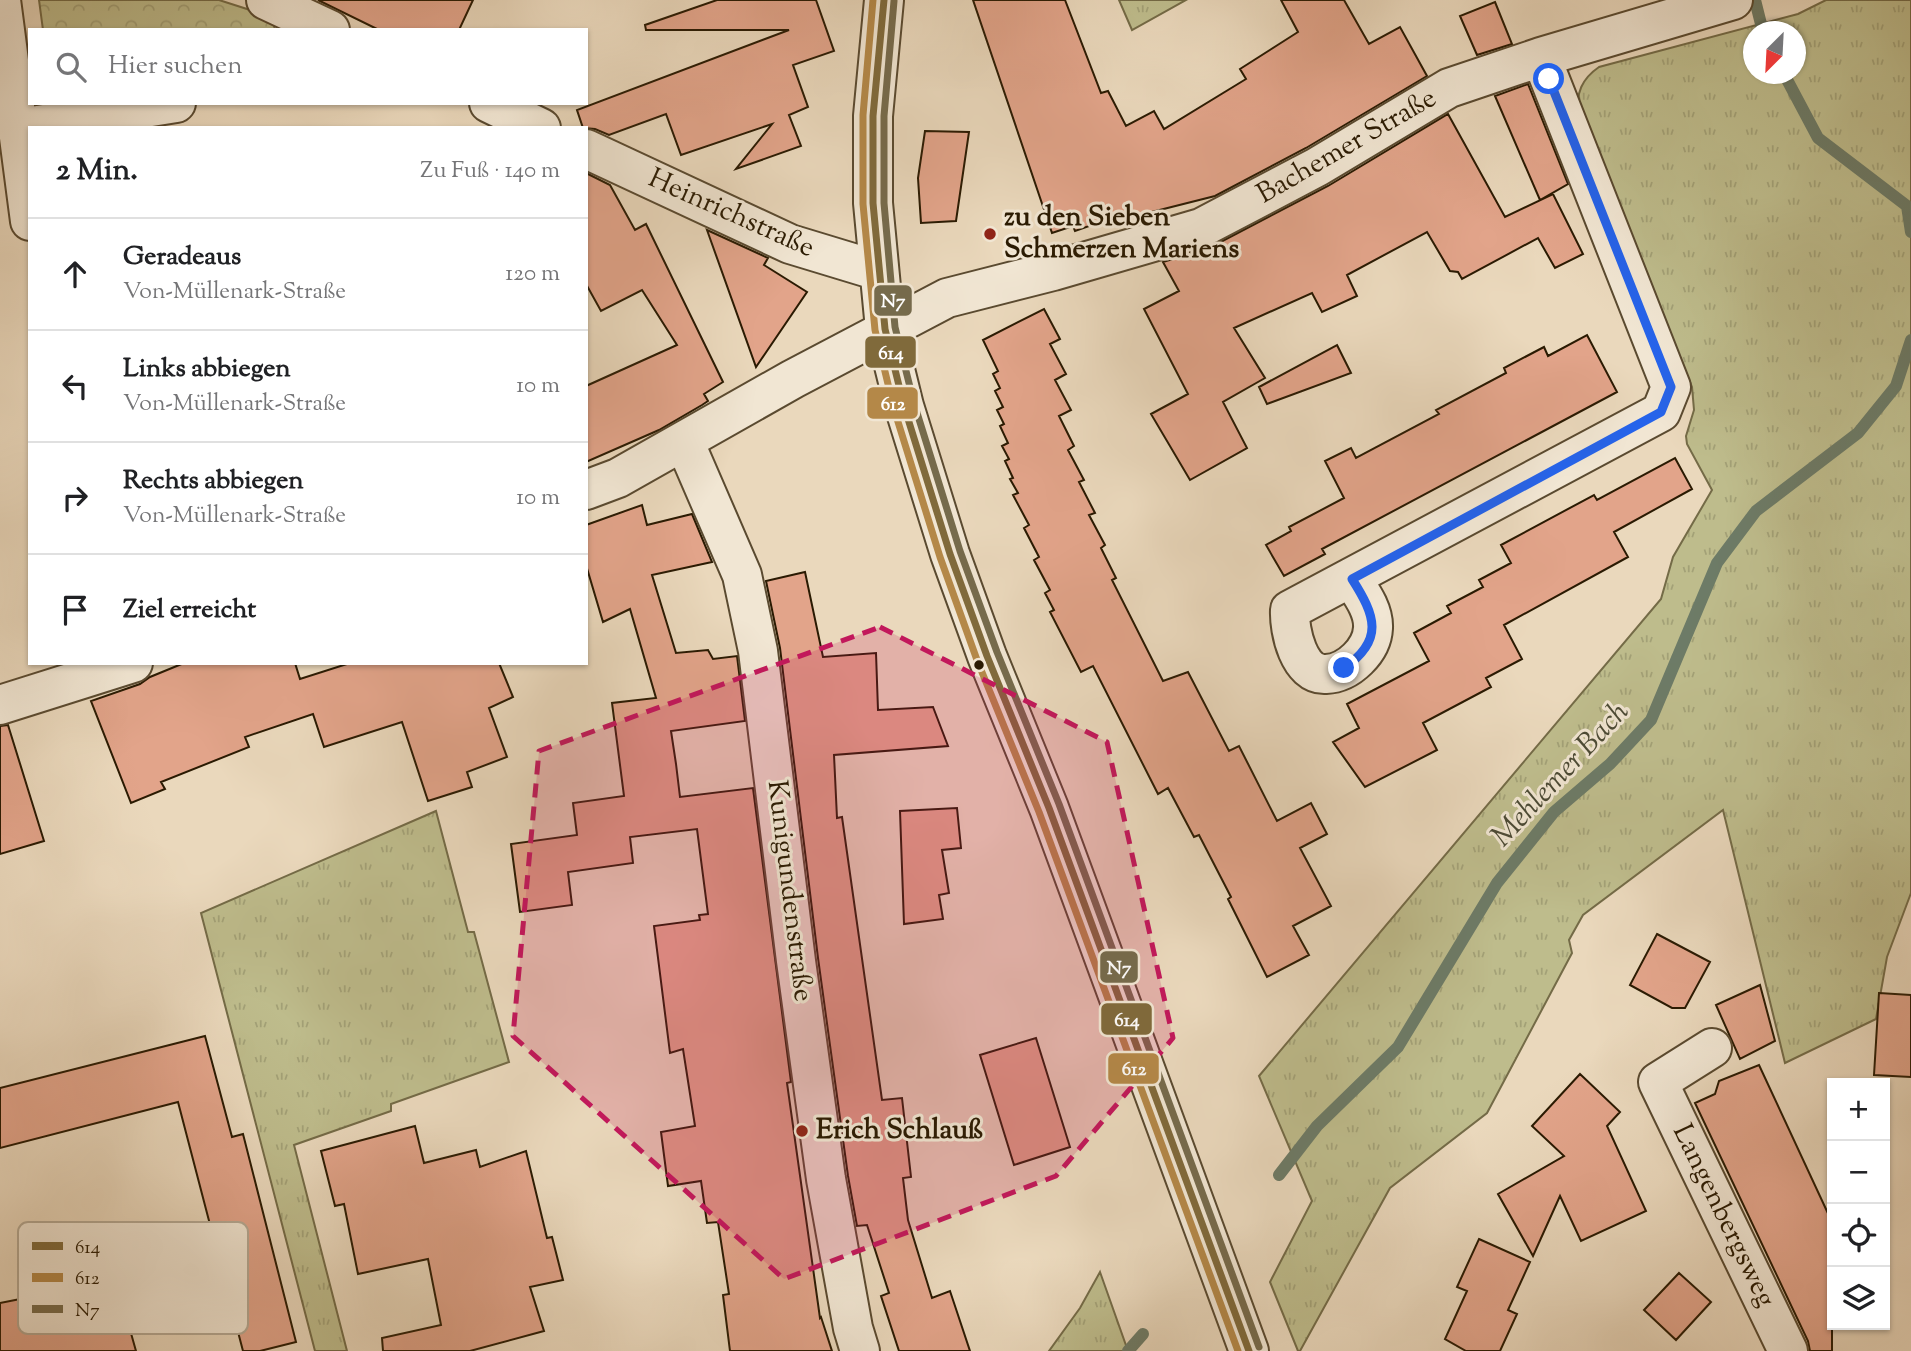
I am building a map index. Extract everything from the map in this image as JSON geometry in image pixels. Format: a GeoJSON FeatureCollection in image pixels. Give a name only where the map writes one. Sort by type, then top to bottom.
{"type":"FeatureCollection","features":[{"type":"Feature","properties":{"kind":"street"},"geometry":{"type":"LineString","coordinates":[[1,0],[28,205]]}},
{"type":"Feature","properties":{"kind":"street"},"geometry":{"type":"LineString","coordinates":[[266,0],[326,28]]}},
{"type":"Feature","properties":{"kind":"street"},"geometry":{"type":"LineString","coordinates":[[884,0],[873,116],[873,203],[885,329],[904,406],[950,554],[992,668],[1049,808],[1249,1351]]}},
{"type":"Feature","properties":{"kind":"street","name":"Bachemer Straße"},"geometry":{"type":"LineString","coordinates":[[588,489],[618,478],[885,329],[947,298],[1054,271],[1201,228],[1317,167],[1449,88],[1541,57],[1731,0]]}},
{"type":"Feature","properties":{"kind":"street"},"geometry":{"type":"LineString","coordinates":[[1352,579],[1661,412],[1671,387],[1541,57]]}},
{"type":"Feature","properties":{"kind":"street"},"geometry":{"type":"LineString","coordinates":[[32,126],[163,105]]}},
{"type":"Feature","properties":{"kind":"street"},"geometry":{"type":"LineString","coordinates":[[493,105],[537,126]]}},
{"type":"Feature","properties":{"kind":"street"},"geometry":{"type":"LineString","coordinates":[[19,128],[28,127]]}},
{"type":"Feature","properties":{"kind":"street","name":"Heinrichstraße"},"geometry":{"type":"LineString","coordinates":[[588,150],[790,244],[879,271]]}},
{"type":"Feature","properties":{"kind":"street","name":"Kunigundenstraße"},"geometry":{"type":"LineString","coordinates":[[684,441],[743,575],[758,650],[826,1179],[860,1351]]}},
{"type":"Feature","properties":{"kind":"street"},"geometry":{"type":"LineString","coordinates":[[0,705],[123,665]]}},
{"type":"Feature","properties":{"kind":"street","name":"Langenbergsweg"},"geometry":{"type":"LineString","coordinates":[[1712,1048],[1658,1082],[1787,1351]]}},
{"type":"Feature","properties":{"kind":"highlighted area"},"geometry":{"type":"Polygon","coordinates":[[[880,627],[1107,742],[1173,1038],[1056,1176],[784,1279],[513,1036],[539,751],[880,627]]]}},
{"type":"Feature","properties":{"kind":"green space"},"geometry":{"type":"Polygon","coordinates":[[[39,0],[219,0],[272,17],[275,28],[43,28],[39,0]]]}},
{"type":"Feature","properties":{"kind":"green space"},"geometry":{"type":"Polygon","coordinates":[[[1119,0],[1186,0],[1132,30],[1119,0]]]}},
{"type":"Feature","properties":{"kind":"green space"},"geometry":{"type":"Polygon","coordinates":[[[1826,0],[1911,0],[1911,893],[1887,957],[1876,1019],[1785,1063],[1723,810],[1583,915],[1569,940],[1572,953],[1487,1113],[1390,1188],[1298,1351],[1270,1282],[1312,1201],[1259,1076],[1661,599],[1673,557],[1712,490],[1687,444],[1686,436],[1694,410],[1692,387],[1580,113],[1578,99],[1581,87],[1588,76],[1599,67],[1743,29],[1743,84],[1806,84],[1806,21],[1772,21],[1798,14],[1826,0]]]}},
{"type":"Feature","properties":{"kind":"green space"},"geometry":{"type":"Polygon","coordinates":[[[436,811],[468,932],[474,932],[509,1062],[391,1104],[391,1111],[294,1145],[347,1351],[315,1351],[201,913],[436,811]]]}},
{"type":"Feature","properties":{"kind":"green space"},"geometry":{"type":"Polygon","coordinates":[[[1100,1272],[1128,1351],[1049,1351],[1080,1308],[1100,1272]]]}},
{"type":"Feature","properties":{"kind":"building"},"geometry":{"type":"Polygon","coordinates":[[[318,0],[473,0],[460,28],[375,28],[318,0]]]}},
{"type":"Feature","properties":{"kind":"building"},"geometry":{"type":"Polygon","coordinates":[[[717,0],[816,0],[834,51],[793,65],[808,107],[789,115],[801,146],[736,169],[772,124],[681,155],[666,114],[609,135],[582,126],[577,110],[789,30],[646,30],[645,25],[717,0]]]}},
{"type":"Feature","properties":{"kind":"building"},"geometry":{"type":"Polygon","coordinates":[[[973,0],[1065,0],[1101,93],[1108,91],[1126,126],[1154,111],[1164,129],[1246,79],[1240,69],[1298,32],[1281,0],[1344,0],[1369,44],[1400,27],[1427,76],[1306,148],[1215,196],[1124,219],[1123,214],[1075,231],[1073,226],[1052,233],[973,0]]]}},
{"type":"Feature","properties":{"kind":"building"},"geometry":{"type":"Polygon","coordinates":[[[1495,2],[1512,44],[1477,55],[1460,16],[1495,2]]]}},
{"type":"Feature","properties":{"kind":"building"},"geometry":{"type":"Polygon","coordinates":[[[1528,84],[1568,184],[1540,200],[1495,96],[1528,84]]]}},
{"type":"Feature","properties":{"kind":"building"},"geometry":{"type":"Polygon","coordinates":[[[1448,114],[1505,217],[1553,194],[1583,254],[1555,268],[1538,238],[1462,279],[1458,272],[1450,271],[1427,232],[1347,275],[1357,296],[1322,312],[1312,293],[1234,328],[1265,378],[1223,402],[1247,448],[1190,480],[1151,414],[1188,394],[1144,309],[1179,291],[1163,262],[1211,247],[1328,186],[1448,114]]]}},
{"type":"Feature","properties":{"kind":"building"},"geometry":{"type":"Polygon","coordinates":[[[925,131],[969,132],[956,221],[921,223],[918,178],[925,131]]]}},
{"type":"Feature","properties":{"kind":"building"},"geometry":{"type":"Polygon","coordinates":[[[588,174],[610,185],[635,230],[646,224],[723,382],[704,394],[708,401],[702,405],[659,430],[588,461],[588,385],[677,345],[642,290],[601,311],[588,288],[588,174]]]}},
{"type":"Feature","properties":{"kind":"building"},"geometry":{"type":"Polygon","coordinates":[[[707,230],[768,258],[764,265],[807,292],[756,367],[707,230]]]}},
{"type":"Feature","properties":{"kind":"building"},"geometry":{"type":"Polygon","coordinates":[[[1044,309],[1060,339],[1050,344],[1066,374],[1055,380],[1071,410],[1059,416],[1074,446],[1068,450],[1084,480],[1079,482],[1095,513],[1089,515],[1105,545],[1101,548],[1116,578],[1112,580],[1163,681],[1188,672],[1229,751],[1239,746],[1277,821],[1311,803],[1327,834],[1300,848],[1331,906],[1293,926],[1309,955],[1267,977],[1199,835],[1194,837],[1168,788],[1158,794],[1093,666],[1081,672],[1050,612],[1054,610],[1045,593],[1050,590],[1034,560],[1039,557],[1024,528],[1029,525],[1013,495],[1018,493],[1010,479],[1013,478],[1005,461],[1009,459],[1002,446],[1008,443],[1000,426],[1004,424],[997,410],[1003,407],[995,391],[1000,388],[993,374],[998,371],[983,340],[1044,309]]]}},
{"type":"Feature","properties":{"kind":"building"},"geometry":{"type":"Polygon","coordinates":[[[1587,335],[1617,392],[1322,549],[1325,554],[1284,576],[1266,545],[1291,531],[1289,527],[1344,498],[1325,461],[1351,448],[1356,458],[1439,414],[1436,410],[1506,373],[1504,368],[1544,347],[1548,356],[1587,335]]]}},
{"type":"Feature","properties":{"kind":"building"},"geometry":{"type":"Polygon","coordinates":[[[1337,345],[1351,373],[1267,404],[1259,387],[1337,345]]]}},
{"type":"Feature","properties":{"kind":"building"},"geometry":{"type":"Polygon","coordinates":[[[1675,458],[1692,489],[1614,532],[1628,557],[1504,625],[1522,659],[1486,678],[1491,687],[1423,723],[1437,750],[1365,787],[1333,742],[1359,728],[1347,704],[1429,661],[1414,633],[1451,613],[1447,606],[1483,587],[1479,580],[1511,563],[1501,545],[1594,495],[1597,500],[1675,458]]]}},
{"type":"Feature","properties":{"kind":"building"},"geometry":{"type":"Polygon","coordinates":[[[642,505],[647,525],[692,514],[712,562],[652,575],[676,653],[708,650],[713,659],[737,656],[745,721],[671,731],[680,797],[753,788],[791,1082],[787,1083],[820,1318],[832,1351],[730,1351],[723,1295],[729,1294],[718,1222],[707,1223],[701,1181],[668,1186],[661,1132],[695,1126],[683,1049],[670,1053],[654,926],[700,920],[699,915],[708,914],[697,829],[630,837],[633,863],[568,872],[572,905],[520,912],[511,844],[577,835],[573,803],[624,796],[612,703],[656,698],[630,609],[603,622],[588,572],[588,524],[642,505]]]}},
{"type":"Feature","properties":{"kind":"building"},"geometry":{"type":"Polygon","coordinates":[[[805,572],[823,657],[876,653],[878,710],[933,707],[948,746],[834,755],[837,818],[842,817],[882,1100],[902,1098],[911,1177],[903,1178],[908,1220],[932,1298],[950,1291],[970,1351],[899,1351],[881,1296],[889,1293],[867,1225],[857,1226],[818,958],[780,648],[766,581],[805,572]]]}},
{"type":"Feature","properties":{"kind":"building"},"geometry":{"type":"Polygon","coordinates":[[[179,665],[296,665],[300,679],[344,665],[500,665],[513,697],[489,708],[507,757],[467,772],[472,787],[428,801],[402,722],[324,747],[313,714],[245,737],[249,747],[161,782],[165,789],[131,803],[91,701],[140,684],[179,665]]]}},
{"type":"Feature","properties":{"kind":"building"},"geometry":{"type":"Polygon","coordinates":[[[8,725],[44,841],[0,854],[0,726],[8,725]]]}},
{"type":"Feature","properties":{"kind":"building"},"geometry":{"type":"Polygon","coordinates":[[[957,808],[961,848],[942,850],[949,893],[939,895],[943,919],[904,924],[900,811],[957,808]]]}},
{"type":"Feature","properties":{"kind":"building"},"geometry":{"type":"Polygon","coordinates":[[[1657,934],[1710,962],[1685,1008],[1672,1008],[1630,985],[1657,934]]]}},
{"type":"Feature","properties":{"kind":"building"},"geometry":{"type":"Polygon","coordinates":[[[1760,985],[1775,1041],[1740,1059],[1716,1005],[1760,985]]]}},
{"type":"Feature","properties":{"kind":"building"},"geometry":{"type":"Polygon","coordinates":[[[1879,993],[1911,995],[1911,1077],[1874,1075],[1879,993]]]}},
{"type":"Feature","properties":{"kind":"building"},"geometry":{"type":"Polygon","coordinates":[[[205,1036],[232,1137],[243,1134],[296,1342],[260,1351],[243,1351],[239,1334],[248,1334],[248,1222],[209,1222],[178,1102],[0,1148],[0,1088],[205,1036]]]}},
{"type":"Feature","properties":{"kind":"building"},"geometry":{"type":"Polygon","coordinates":[[[1036,1038],[1070,1147],[1014,1165],[980,1055],[1036,1038]]]}},
{"type":"Feature","properties":{"kind":"building"},"geometry":{"type":"Polygon","coordinates":[[[1759,1065],[1827,1211],[1827,1330],[1832,1330],[1832,1351],[1810,1351],[1808,1341],[1695,1103],[1715,1094],[1719,1081],[1759,1065]]]}},
{"type":"Feature","properties":{"kind":"building"},"geometry":{"type":"Polygon","coordinates":[[[1580,1074],[1620,1112],[1607,1126],[1646,1211],[1581,1241],[1560,1196],[1533,1256],[1498,1194],[1564,1156],[1532,1126],[1580,1074]]]}},
{"type":"Feature","properties":{"kind":"building"},"geometry":{"type":"Polygon","coordinates":[[[415,1126],[424,1163],[476,1150],[480,1167],[526,1151],[547,1238],[552,1237],[563,1280],[530,1287],[544,1331],[470,1351],[383,1351],[382,1338],[441,1325],[428,1259],[358,1274],[344,1204],[335,1206],[321,1151],[415,1126]]]}},
{"type":"Feature","properties":{"kind":"building"},"geometry":{"type":"Polygon","coordinates":[[[1479,1239],[1530,1262],[1508,1310],[1517,1314],[1500,1351],[1466,1351],[1445,1339],[1467,1291],[1457,1287],[1479,1239]]]}},
{"type":"Feature","properties":{"kind":"building"},"geometry":{"type":"Polygon","coordinates":[[[1679,1273],[1711,1302],[1676,1340],[1644,1310],[1679,1273]]]}},
{"type":"Feature","properties":{"kind":"building"},"geometry":{"type":"Polygon","coordinates":[[[18,1299],[18,1334],[131,1334],[136,1351],[0,1351],[0,1303],[18,1299]]]}},
{"type":"Feature","properties":{"kind":"waterway","name":"Mehlemer Bach"},"geometry":{"type":"LineString","coordinates":[[1755,0],[1760,21]]}},
{"type":"Feature","properties":{"kind":"waterway","name":"Mehlemer Bach"},"geometry":{"type":"LineString","coordinates":[[1789,84],[1818,138],[1907,206],[1911,232]]}},
{"type":"Feature","properties":{"kind":"waterway","name":"Mehlemer Bach"},"geometry":{"type":"LineString","coordinates":[[1279,1175],[1317,1126],[1398,1047],[1497,883],[1554,812],[1610,764],[1651,720],[1717,563],[1756,511],[1858,433],[1896,386],[1911,340]]}},
{"type":"Feature","properties":{"kind":"waterway","name":"Mehlemer Bach"},"geometry":{"type":"LineString","coordinates":[[1128,1351],[1143,1334]]}},
{"type":"Feature","properties":{"kind":"transit line","name":"612"},"geometry":{"type":"LineString","coordinates":[[873,0],[863,115],[863,204],[875,330],[894,409],[940,557],[977,660],[1039,812],[1238,1351]]}},
{"type":"Feature","properties":{"kind":"transit line","name":"614"},"geometry":{"type":"LineString","coordinates":[[884,0],[873,116],[873,203],[885,329],[904,406],[950,554],[987,656],[1049,808],[1249,1351]]}},
{"type":"Feature","properties":{"kind":"transit line","name":"N7"},"geometry":{"type":"LineString","coordinates":[[894,1],[884,116],[884,203],[895,327],[914,403],[960,551],[997,652],[1059,804],[1259,1347]]}},
{"type":"Feature","properties":{"kind":"place","name":"zu den Sieben Schmerzen Mariens"},"geometry":{"type":"Point","coordinates":[990,234]}},
{"type":"Feature","properties":{"kind":"place","name":"Erich Schlauß"},"geometry":{"type":"Point","coordinates":[802,1131]}},
{"type":"Feature","properties":{"kind":"route"},"geometry":{"type":"LineString","coordinates":[[1344,668],[1359,658],[1370,644],[1373,626],[1367,602],[1352,579],[1661,412],[1671,387],[1549,79]]}}]}
